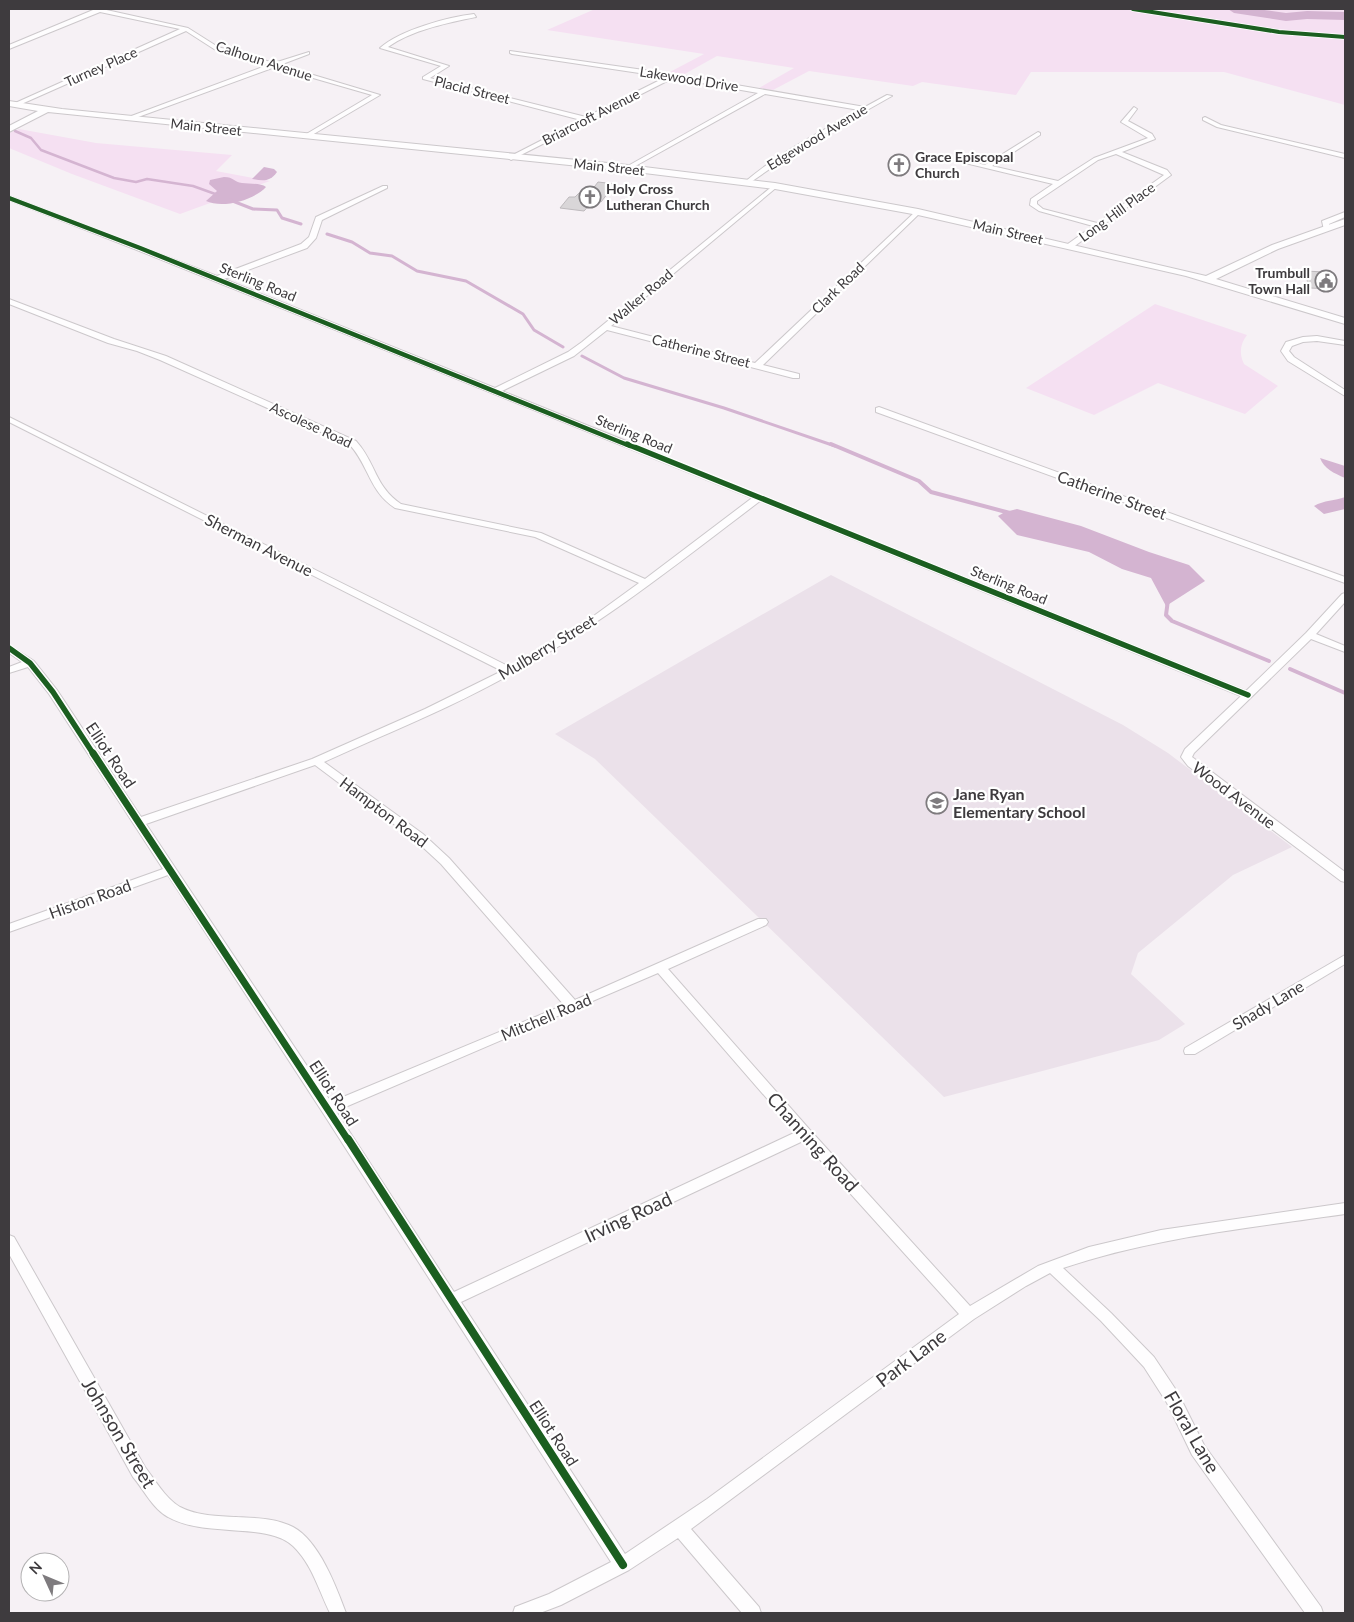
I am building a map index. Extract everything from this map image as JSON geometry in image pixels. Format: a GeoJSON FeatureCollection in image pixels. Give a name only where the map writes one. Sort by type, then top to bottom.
{"type":"FeatureCollection","features":[{"type":"Feature","properties":{"kind":"main road","name":"Main Street"},"geometry":{"type":"LineString","coordinates":[[12,104],[46,110],[128,119],[628,168],[775,186],[918,212],[1069,246],[1208,279],[1345,321]]}},
{"type":"Feature","properties":{"kind":"main road"},"geometry":{"type":"LineString","coordinates":[[9,129],[46,110]]}},
{"type":"Feature","properties":{"kind":"main road"},"geometry":{"type":"LineString","coordinates":[[1208,279],[1234,265],[1345,222]]}},
{"type":"Feature","properties":{"kind":"street","name":"Calhoun Avenue"},"geometry":{"type":"LineString","coordinates":[[97,9],[186,29],[216,48],[376,95],[305,137]]}},
{"type":"Feature","properties":{"kind":"street"},"geometry":{"type":"LineString","coordinates":[[9,47],[97,9]]}},
{"type":"Feature","properties":{"kind":"street","name":"Placid Street"},"geometry":{"type":"LineString","coordinates":[[474,16],[458,18],[416,33],[383,48],[446,66],[425,78],[585,119]]}},
{"type":"Feature","properties":{"kind":"street","name":"Turney Place"},"geometry":{"type":"LineString","coordinates":[[12,104],[186,29]]}},
{"type":"Feature","properties":{"kind":"street","name":"Lakewood Drive"},"geometry":{"type":"LineString","coordinates":[[512,52],[672,76],[865,109]]}},
{"type":"Feature","properties":{"kind":"street"},"geometry":{"type":"LineString","coordinates":[[128,119],[307,53]]}},
{"type":"Feature","properties":{"kind":"street","name":"Briarcroft Avenue"},"geometry":{"type":"LineString","coordinates":[[511,158],[672,76]]}},
{"type":"Feature","properties":{"kind":"street"},"geometry":{"type":"LineString","coordinates":[[628,168],[766,92]]}},
{"type":"Feature","properties":{"kind":"street","name":"Edgewood Avenue"},"geometry":{"type":"LineString","coordinates":[[748,182],[777,160],[889,96]]}},
{"type":"Feature","properties":{"kind":"street"},"geometry":{"type":"LineString","coordinates":[[1098,225],[1041,210],[1034,205],[1033,200],[1096,159],[1152,139],[1150,135],[1124,122],[1134,110]]}},
{"type":"Feature","properties":{"kind":"street"},"geometry":{"type":"LineString","coordinates":[[1206,119],[1218,126],[1345,156]]}},
{"type":"Feature","properties":{"kind":"street"},"geometry":{"type":"LineString","coordinates":[[986,167],[1038,134]]}},
{"type":"Feature","properties":{"kind":"street","name":"Long Hill Place"},"geometry":{"type":"LineString","coordinates":[[1069,246],[1168,175],[1165,171],[1117,152]]}},
{"type":"Feature","properties":{"kind":"street"},"geometry":{"type":"LineString","coordinates":[[964,162],[1058,183]]}},
{"type":"Feature","properties":{"kind":"street","name":"Walker Road"},"geometry":{"type":"LineString","coordinates":[[496,391],[571,354],[775,186]]}},
{"type":"Feature","properties":{"kind":"street"},"geometry":{"type":"LineString","coordinates":[[217,279],[304,246],[312,238],[319,219],[385,187]]}},
{"type":"Feature","properties":{"kind":"street","name":"Sterling Road"},"geometry":{"type":"LineString","coordinates":[[9,198],[217,279],[1248,695]]}},
{"type":"Feature","properties":{"kind":"street","name":"Clark Road"},"geometry":{"type":"LineString","coordinates":[[758,365],[918,212]]}},
{"type":"Feature","properties":{"kind":"street"},"geometry":{"type":"LineString","coordinates":[[1327,228],[1325,222],[1345,214]]}},
{"type":"Feature","properties":{"kind":"street","name":"Ascolese Road"},"geometry":{"type":"LineString","coordinates":[[9,301],[111,341],[163,358],[353,443],[363,454],[382,495],[398,506],[538,535],[646,583]]}},
{"type":"Feature","properties":{"kind":"street","name":"Catherine Street"},"geometry":{"type":"LineString","coordinates":[[606,327],[796,376]]}},
{"type":"Feature","properties":{"kind":"street"},"geometry":{"type":"LineString","coordinates":[[1345,343],[1322,338],[1303,339],[1289,344],[1285,351],[1291,359],[1345,394]]}},
{"type":"Feature","properties":{"kind":"street","name":"Catherine Street"},"geometry":{"type":"LineString","coordinates":[[879,410],[1345,580]]}},
{"type":"Feature","properties":{"kind":"street","name":"Sherman Avenue"},"geometry":{"type":"LineString","coordinates":[[9,419],[510,671]]}},
{"type":"Feature","properties":{"kind":"street","name":"Mulberry Street"},"geometry":{"type":"LineString","coordinates":[[316,761],[428,711],[510,671],[598,617],[758,498]]}},
{"type":"Feature","properties":{"kind":"street","name":"Wood Avenue"},"geometry":{"type":"LineString","coordinates":[[1345,596],[1310,635],[1189,751],[1186,757],[1192,764],[1345,878]]}},
{"type":"Feature","properties":{"kind":"street"},"geometry":{"type":"LineString","coordinates":[[1310,635],[1345,649]]}},
{"type":"Feature","properties":{"kind":"street","name":"Elliot Road"},"geometry":{"type":"LineString","coordinates":[[9,648],[30,663],[53,692],[328,1109],[623,1565]]}},
{"type":"Feature","properties":{"kind":"street"},"geometry":{"type":"LineString","coordinates":[[9,670],[30,663]]}},
{"type":"Feature","properties":{"kind":"street"},"geometry":{"type":"LineString","coordinates":[[139,822],[316,761]]}},
{"type":"Feature","properties":{"kind":"street","name":"Hampton Road"},"geometry":{"type":"LineString","coordinates":[[316,761],[419,838],[445,861],[572,1006]]}},
{"type":"Feature","properties":{"kind":"street","name":"Histon Road"},"geometry":{"type":"LineString","coordinates":[[9,928],[171,870]]}},
{"type":"Feature","properties":{"kind":"street","name":"Mitchell Road"},"geometry":{"type":"LineString","coordinates":[[328,1109],[572,1006],[762,922]]}},
{"type":"Feature","properties":{"kind":"street","name":"Shady Lane"},"geometry":{"type":"LineString","coordinates":[[1190,1051],[1345,959]]}},
{"type":"Feature","properties":{"kind":"street","name":"Channing Road"},"geometry":{"type":"LineString","coordinates":[[660,968],[805,1134],[968,1315]]}},
{"type":"Feature","properties":{"kind":"street","name":"Irving Road"},"geometry":{"type":"LineString","coordinates":[[451,1300],[805,1134]]}},
{"type":"Feature","properties":{"kind":"street","name":"Park Lane"},"geometry":{"type":"LineString","coordinates":[[521,1613],[591,1583],[623,1565],[680,1528],[968,1315],[1052,1266],[1090,1253],[1161,1235],[1345,1208]]}},
{"type":"Feature","properties":{"kind":"street","name":"Johnson Street"},"geometry":{"type":"LineString","coordinates":[[9,1241],[139,1472],[162,1502],[173,1512],[207,1524],[274,1528],[287,1532],[297,1539],[308,1551],[338,1613]]}},
{"type":"Feature","properties":{"kind":"street","name":"Floral Lane"},"geometry":{"type":"LineString","coordinates":[[1052,1266],[1106,1317],[1149,1362],[1173,1398],[1198,1450],[1315,1613]]}},
{"type":"Feature","properties":{"kind":"street"},"geometry":{"type":"LineString","coordinates":[[680,1528],[753,1613]]}},
{"type":"Feature","properties":{"kind":"shaded area"},"geometry":{"type":"Polygon","coordinates":[[[595,9],[1345,9],[1345,105],[1224,72],[1031,72],[1016,95],[922,82],[913,86],[809,71],[773,90],[759,88],[794,68],[717,56],[681,76],[668,73],[704,54],[547,30],[595,9]]]}},
{"type":"Feature","properties":{"kind":"shaded area"},"geometry":{"type":"Polygon","coordinates":[[[19,129],[96,143],[232,155],[216,171],[270,181],[180,214],[72,174],[9,148],[9,133],[19,129]]]}},
{"type":"Feature","properties":{"kind":"shaded area"},"geometry":{"type":"Polygon","coordinates":[[[264,167],[274,169],[277,172],[272,178],[266,180],[252,179],[264,167]]]}},
{"type":"Feature","properties":{"kind":"shaded area"},"geometry":{"type":"Polygon","coordinates":[[[224,177],[266,187],[254,196],[238,202],[221,204],[206,201],[217,191],[209,184],[210,180],[224,177]]]}},
{"type":"Feature","properties":{"kind":"shaded area"},"geometry":{"type":"Polygon","coordinates":[[[1155,304],[1247,335],[1241,349],[1241,357],[1244,364],[1278,386],[1245,414],[1158,383],[1094,415],[1026,388],[1155,304]]]}},
{"type":"Feature","properties":{"kind":"shaded area"},"geometry":{"type":"Polygon","coordinates":[[[1320,458],[1345,466],[1345,478],[1327,468],[1320,458]]]}},
{"type":"Feature","properties":{"kind":"shaded area"},"geometry":{"type":"Polygon","coordinates":[[[1345,497],[1345,509],[1324,514],[1314,506],[1322,503],[1345,497]]]}},
{"type":"Feature","properties":{"kind":"shaded area"},"geometry":{"type":"Polygon","coordinates":[[[1017,509],[1081,526],[1189,565],[1205,581],[1166,606],[1151,578],[1122,569],[1089,552],[1017,535],[998,516],[1017,509]]]}},
{"type":"Feature","properties":{"kind":"shaded area","name":"Jane Ryan Elementary School"},"geometry":{"type":"Polygon","coordinates":[[[831,575],[1123,725],[1168,753],[1292,847],[1233,875],[1138,953],[1131,974],[1185,1024],[1159,1040],[944,1097],[595,759],[555,734],[831,575]]]}},
{"type":"Feature","properties":{"kind":"building","name":"Holy Cross Lutheran Church"},"geometry":{"type":"Polygon","coordinates":[[[598,182],[615,184],[601,202],[593,201],[584,211],[560,208],[569,197],[575,197],[579,193],[589,194],[598,182]]]}},
{"type":"Feature","properties":{"kind":"building","name":"Trumbull Town Hall"},"geometry":{"type":"Polygon","coordinates":[[[1304,271],[1326,272],[1332,289],[1310,288],[1304,271]]]}},
{"type":"Feature","properties":{"kind":"waterway"},"geometry":{"type":"LineString","coordinates":[[1234,9],[1286,17],[1307,15],[1345,16]]}},
{"type":"Feature","properties":{"kind":"waterway"},"geometry":{"type":"LineString","coordinates":[[15,131],[31,138],[41,150],[114,178],[136,182],[147,179],[193,186],[218,195]]}},
{"type":"Feature","properties":{"kind":"waterway"},"geometry":{"type":"LineString","coordinates":[[230,200],[253,209],[277,210],[282,218],[301,224]]}},
{"type":"Feature","properties":{"kind":"waterway"},"geometry":{"type":"LineString","coordinates":[[327,234],[352,242],[370,253],[392,256],[417,271],[466,281],[523,314],[534,330],[563,347]]}},
{"type":"Feature","properties":{"kind":"waterway"},"geometry":{"type":"LineString","coordinates":[[582,356],[624,378],[724,408],[835,446]]}},
{"type":"Feature","properties":{"kind":"waterway"},"geometry":{"type":"LineString","coordinates":[[831,444],[919,481],[931,492],[1010,513]]}},
{"type":"Feature","properties":{"kind":"waterway"},"geometry":{"type":"LineString","coordinates":[[1168,600],[1166,615],[1172,621],[1269,661]]}},
{"type":"Feature","properties":{"kind":"waterway"},"geometry":{"type":"LineString","coordinates":[[1290,669],[1345,693]]}},
{"type":"Feature","properties":{"kind":"cycle path"},"geometry":{"type":"LineString","coordinates":[[1133,9],[1279,32],[1345,37]]}},
{"type":"Feature","properties":{"kind":"cycle path"},"geometry":{"type":"LineString","coordinates":[[9,198],[140,248],[1248,695]]}},
{"type":"Feature","properties":{"kind":"cycle path"},"geometry":{"type":"LineString","coordinates":[[9,648],[30,663],[53,692],[328,1109],[623,1565]]}},
{"type":"Feature","properties":{"kind":"place","name":"Grace Episcopal Church"},"geometry":{"type":"Point","coordinates":[899,165]}},
{"type":"Feature","properties":{"kind":"place","name":"Holy Cross Lutheran Church"},"geometry":{"type":"Point","coordinates":[590,197]}},
{"type":"Feature","properties":{"kind":"place","name":"Trumbull Town Hall"},"geometry":{"type":"Point","coordinates":[1326,281]}},
{"type":"Feature","properties":{"kind":"place","name":"Jane Ryan Elementary School"},"geometry":{"type":"Point","coordinates":[937,803]}}]}
